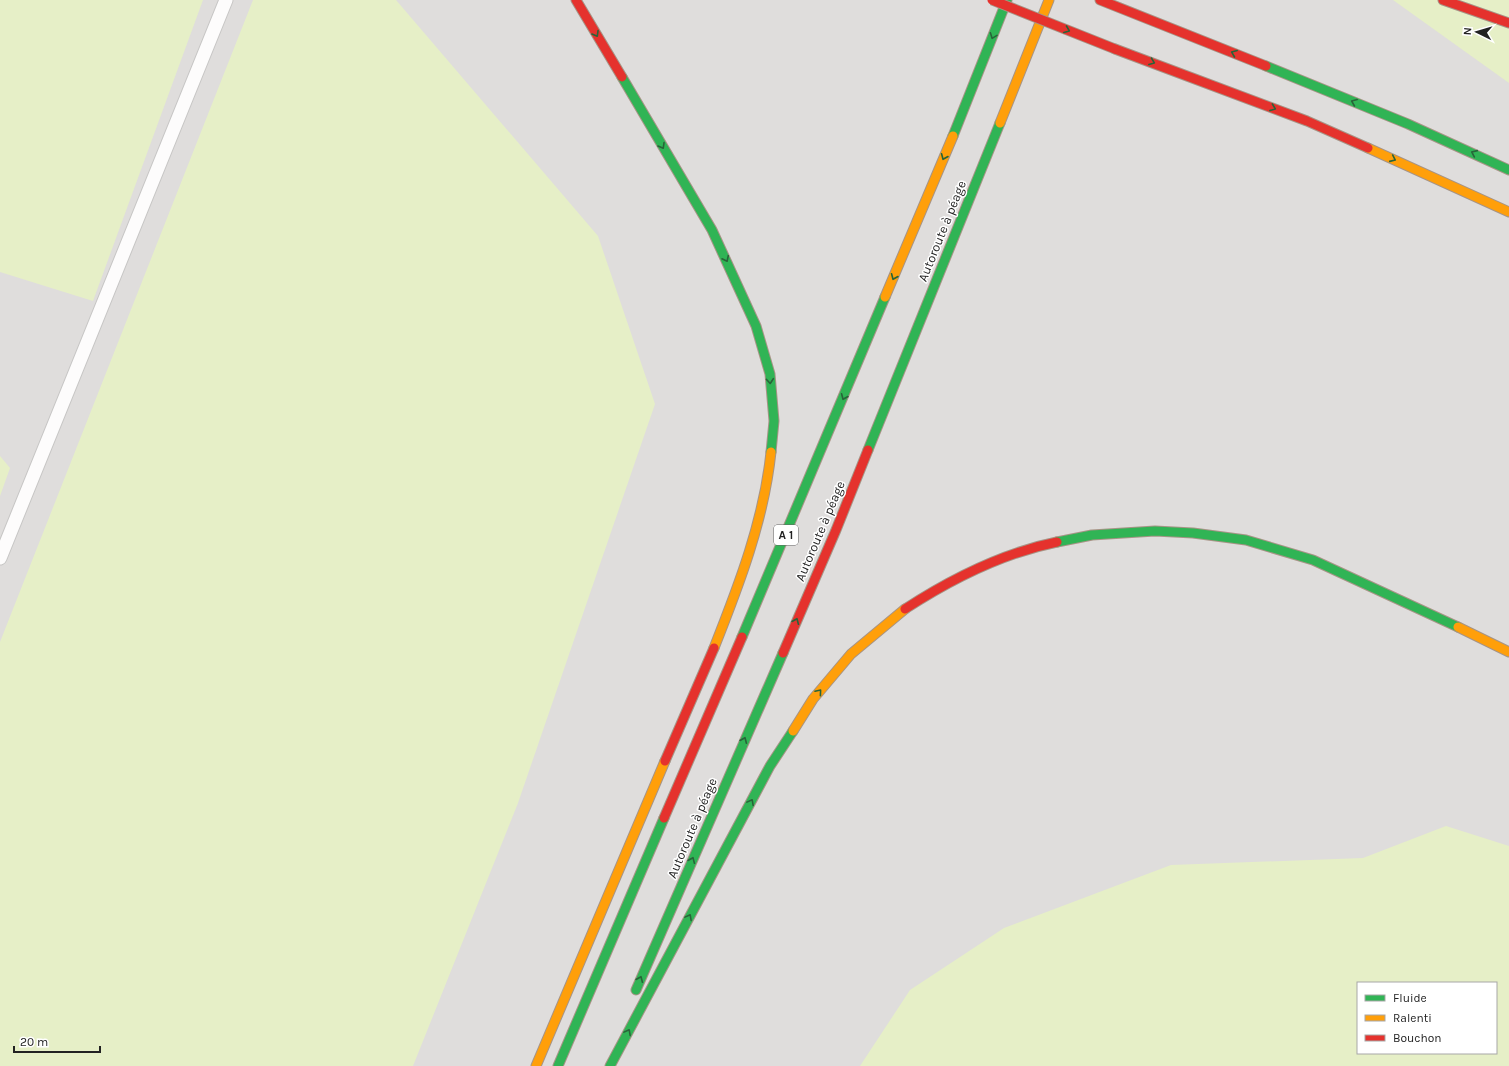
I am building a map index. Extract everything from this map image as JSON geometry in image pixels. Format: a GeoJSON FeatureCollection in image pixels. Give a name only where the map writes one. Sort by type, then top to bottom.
{"type":"FeatureCollection","features":[{"type":"Feature","properties":{"kind":"main road"},"geometry":{"type":"LineString","coordinates":[[536,1066],[708,661],[737,587],[758,525],[769,473],[774,421],[770,374],[756,326],[738,285],[712,230],[576,0]]}},
{"type":"Feature","properties":{"kind":"main road"},"geometry":{"type":"LineString","coordinates":[[992,0],[1115,49],[1307,121],[1460,188],[1509,212]]}},
{"type":"Feature","properties":{"kind":"main road","name":"A 1"},"geometry":{"type":"LineString","coordinates":[[558,1066],[793,518],[963,111],[1007,0]]}},
{"type":"Feature","properties":{"kind":"main road","name":"Autoroute à péage"},"geometry":{"type":"LineString","coordinates":[[631,1001],[836,530],[1049,0]]}},
{"type":"Feature","properties":{"kind":"main road"},"geometry":{"type":"LineString","coordinates":[[1100,0],[1323,88],[1509,170]]}},
{"type":"Feature","properties":{"kind":"main road"},"geometry":{"type":"LineString","coordinates":[[1443,0],[1509,23]]}},
{"type":"Feature","properties":{"kind":"main road"},"geometry":{"type":"LineString","coordinates":[[610,1066],[770,766],[813,698],[851,654],[898,614],[936,589],[990,563],[1038,546],[1092,534],[1155,531],[1194,533],[1246,540],[1313,560],[1367,584],[1509,652]]}},
{"type":"Feature","properties":{"kind":"main road"},"geometry":{"type":"LineString","coordinates":[[602,1066],[615,1037]]}},
{"type":"Feature","properties":{"kind":"lane"},"geometry":{"type":"LineString","coordinates":[[0,558],[226,0]]}},
{"type":"Feature","properties":{"kind":"shaded area"},"geometry":{"type":"Polygon","coordinates":[[[0,0],[1509,0],[1509,1066],[0,1066],[0,0]]]}},
{"type":"Feature","properties":{"kind":"green space"},"geometry":{"type":"Polygon","coordinates":[[[0,0],[203,0],[93,301],[0,272],[0,0]]]}},
{"type":"Feature","properties":{"kind":"green space"},"geometry":{"type":"Polygon","coordinates":[[[253,0],[396,0],[598,236],[655,404],[518,803],[413,1066],[0,1066],[0,642],[253,0]]]}},
{"type":"Feature","properties":{"kind":"green space"},"geometry":{"type":"Polygon","coordinates":[[[1393,0],[1509,0],[1509,83],[1393,0]]]}},
{"type":"Feature","properties":{"kind":"green space"},"geometry":{"type":"Polygon","coordinates":[[[0,456],[10,468],[0,496],[0,456]]]}},
{"type":"Feature","properties":{"kind":"green space"},"geometry":{"type":"Polygon","coordinates":[[[1446,826],[1509,846],[1509,1066],[860,1066],[910,990],[1004,928],[1171,865],[1363,858],[1446,826]]]}},
{"type":"Feature","properties":{"kind":"traffic: fast"},"geometry":{"type":"LineString","coordinates":[[953,136],[1007,0]]}},
{"type":"Feature","properties":{"kind":"traffic: fast"},"geometry":{"type":"LineString","coordinates":[[1266,66],[1408,124],[1509,170]]}},
{"type":"Feature","properties":{"kind":"traffic: fast"},"geometry":{"type":"LineString","coordinates":[[622,77],[712,230],[756,326],[770,374],[774,421],[771,452]]}},
{"type":"Feature","properties":{"kind":"traffic: fast"},"geometry":{"type":"LineString","coordinates":[[868,450],[1000,123]]}},
{"type":"Feature","properties":{"kind":"traffic: fast"},"geometry":{"type":"LineString","coordinates":[[742,637],[885,297]]}},
{"type":"Feature","properties":{"kind":"traffic: fast"},"geometry":{"type":"LineString","coordinates":[[1057,542],[1092,535],[1155,531],[1193,533],[1246,540],[1313,560],[1458,627]]}},
{"type":"Feature","properties":{"kind":"traffic: fast"},"geometry":{"type":"LineString","coordinates":[[636,990],[783,653]]}},
{"type":"Feature","properties":{"kind":"traffic: fast"},"geometry":{"type":"LineString","coordinates":[[610,1066],[770,766],[793,731]]}},
{"type":"Feature","properties":{"kind":"traffic: fast"},"geometry":{"type":"LineString","coordinates":[[558,1066],[664,818]]}},
{"type":"Feature","properties":{"kind":"traffic: slow"},"geometry":{"type":"LineString","coordinates":[[1000,123],[1049,0]]}},
{"type":"Feature","properties":{"kind":"traffic: slow"},"geometry":{"type":"LineString","coordinates":[[885,297],[953,136]]}},
{"type":"Feature","properties":{"kind":"traffic: slow"},"geometry":{"type":"LineString","coordinates":[[1368,148],[1509,212]]}},
{"type":"Feature","properties":{"kind":"traffic: slow"},"geometry":{"type":"LineString","coordinates":[[714,648],[749,552],[763,502],[771,452]]}},
{"type":"Feature","properties":{"kind":"traffic: slow"},"geometry":{"type":"LineString","coordinates":[[793,731],[813,699],[851,654],[905,609]]}},
{"type":"Feature","properties":{"kind":"traffic: slow"},"geometry":{"type":"LineString","coordinates":[[1458,627],[1509,652]]}},
{"type":"Feature","properties":{"kind":"traffic: slow"},"geometry":{"type":"LineString","coordinates":[[536,1066],[665,761]]}},
{"type":"Feature","properties":{"kind":"traffic: jam"},"geometry":{"type":"LineString","coordinates":[[576,0],[622,77]]}},
{"type":"Feature","properties":{"kind":"traffic: jam"},"geometry":{"type":"LineString","coordinates":[[992,0],[1115,49]]}},
{"type":"Feature","properties":{"kind":"traffic: jam"},"geometry":{"type":"LineString","coordinates":[[1100,0],[1266,66]]}},
{"type":"Feature","properties":{"kind":"traffic: jam"},"geometry":{"type":"LineString","coordinates":[[1443,0],[1509,23]]}},
{"type":"Feature","properties":{"kind":"traffic: jam"},"geometry":{"type":"LineString","coordinates":[[1115,49],[1307,121],[1368,148]]}},
{"type":"Feature","properties":{"kind":"traffic: jam"},"geometry":{"type":"LineString","coordinates":[[783,653],[836,530],[868,450]]}},
{"type":"Feature","properties":{"kind":"traffic: jam"},"geometry":{"type":"LineString","coordinates":[[905,609],[940,587],[978,568],[1017,553],[1057,542]]}},
{"type":"Feature","properties":{"kind":"traffic: jam"},"geometry":{"type":"LineString","coordinates":[[664,818],[742,637]]}},
{"type":"Feature","properties":{"kind":"traffic: jam"},"geometry":{"type":"LineString","coordinates":[[665,761],[714,648]]}}]}
